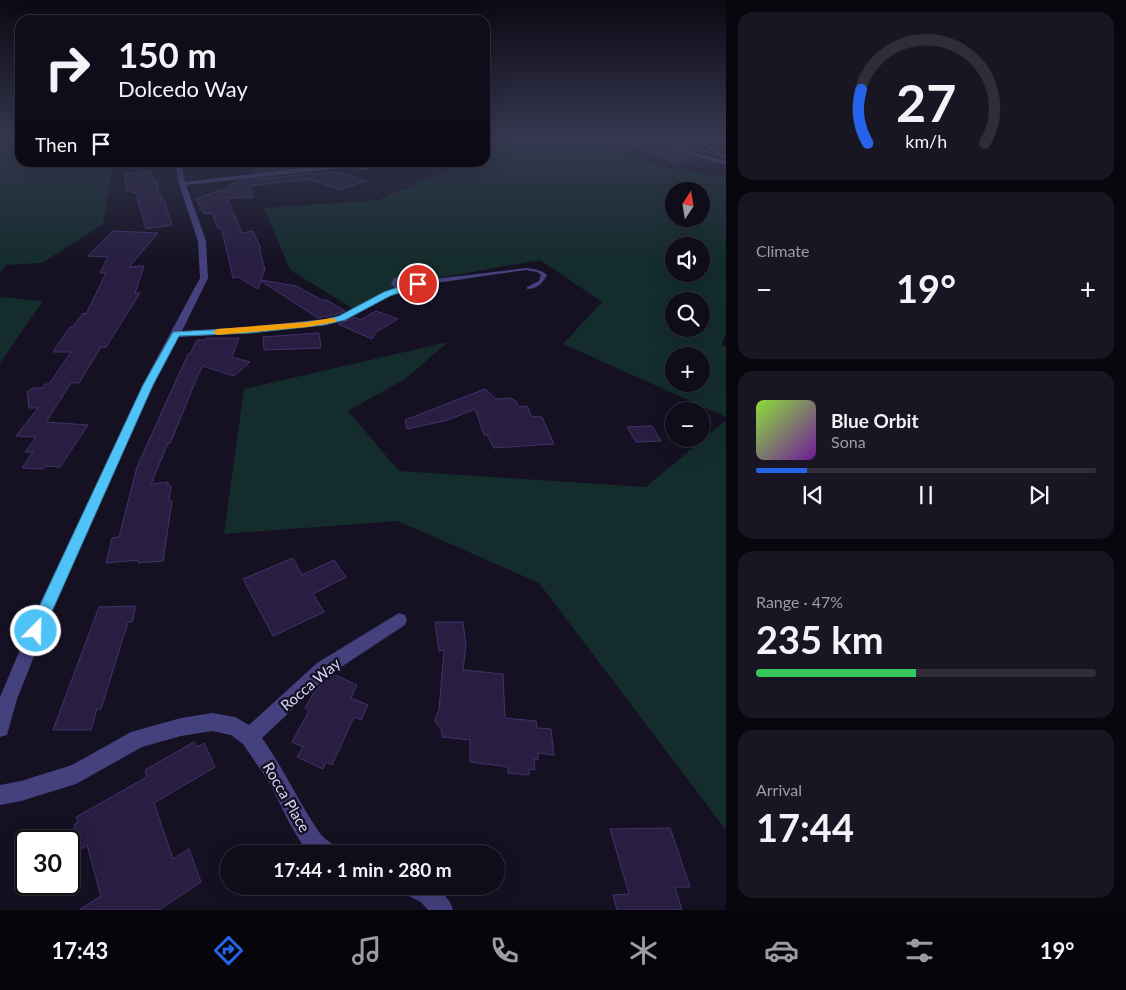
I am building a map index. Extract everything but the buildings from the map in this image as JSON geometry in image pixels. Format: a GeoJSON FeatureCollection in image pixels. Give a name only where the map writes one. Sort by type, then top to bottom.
{"type":"FeatureCollection","features":[{"type":"Feature","properties":{"kind":"street"},"geometry":{"type":"LineString","coordinates":[[0,728],[8,699],[43,614],[148,385],[204,278],[202,241],[181,178]]}},
{"type":"Feature","properties":{"kind":"street"},"geometry":{"type":"LineString","coordinates":[[182,184],[230,178]]}},
{"type":"Feature","properties":{"kind":"street"},"geometry":{"type":"LineString","coordinates":[[176,334],[250,330],[324,322],[342,318],[387,294],[402,289],[414,288],[418,284],[417,282]]}},
{"type":"Feature","properties":{"kind":"street","name":"Rocca Way"},"geometry":{"type":"LineString","coordinates":[[250,737],[323,670],[399,620]]}},
{"type":"Feature","properties":{"kind":"street"},"geometry":{"type":"LineString","coordinates":[[0,795],[21,791],[76,774],[138,739],[181,728],[212,722],[235,726],[250,737]]}},
{"type":"Feature","properties":{"kind":"street","name":"Rocca Place"},"geometry":{"type":"LineString","coordinates":[[250,737],[276,775],[297,817],[317,845]]}},
{"type":"Feature","properties":{"kind":"street"},"geometry":{"type":"LineString","coordinates":[[430,895],[442,910]]}},
{"type":"Feature","properties":{"kind":"lane"},"geometry":{"type":"LineString","coordinates":[[417,282],[526,269],[538,271],[544,275],[542,282],[529,288]]}},
{"type":"Feature","properties":{"kind":"green space"},"geometry":{"type":"Polygon","coordinates":[[[0,178],[110,178],[103,224],[42,263],[6,265],[0,273],[0,178]]]}},
{"type":"Feature","properties":{"kind":"green space"},"geometry":{"type":"Polygon","coordinates":[[[428,178],[726,178],[726,332],[721,345],[726,347],[726,417],[710,410],[710,402],[693,402],[670,392],[710,392],[710,347],[665,347],[665,390],[563,344],[602,302],[540,260],[417,282],[418,284],[401,289],[357,311],[290,270],[264,208],[378,200],[428,178]]]}},
{"type":"Feature","properties":{"kind":"green space"},"geometry":{"type":"Polygon","coordinates":[[[0,297],[43,301],[0,363],[0,297]]]}},
{"type":"Feature","properties":{"kind":"green space"},"geometry":{"type":"Polygon","coordinates":[[[448,342],[405,379],[348,411],[399,471],[646,487],[694,447],[710,447],[710,433],[726,420],[726,830],[539,583],[398,521],[224,534],[244,389],[448,342]]]}},
{"type":"Feature","properties":{"kind":"slow traffic"},"geometry":{"type":"LineString","coordinates":[[217,332],[307,325],[332,320]]}},
{"type":"Feature","properties":{"kind":"route"},"geometry":{"type":"LineString","coordinates":[[36,631],[148,385],[176,334],[250,330],[324,322],[342,318],[387,294],[402,289],[414,288],[418,284]]}}]}
